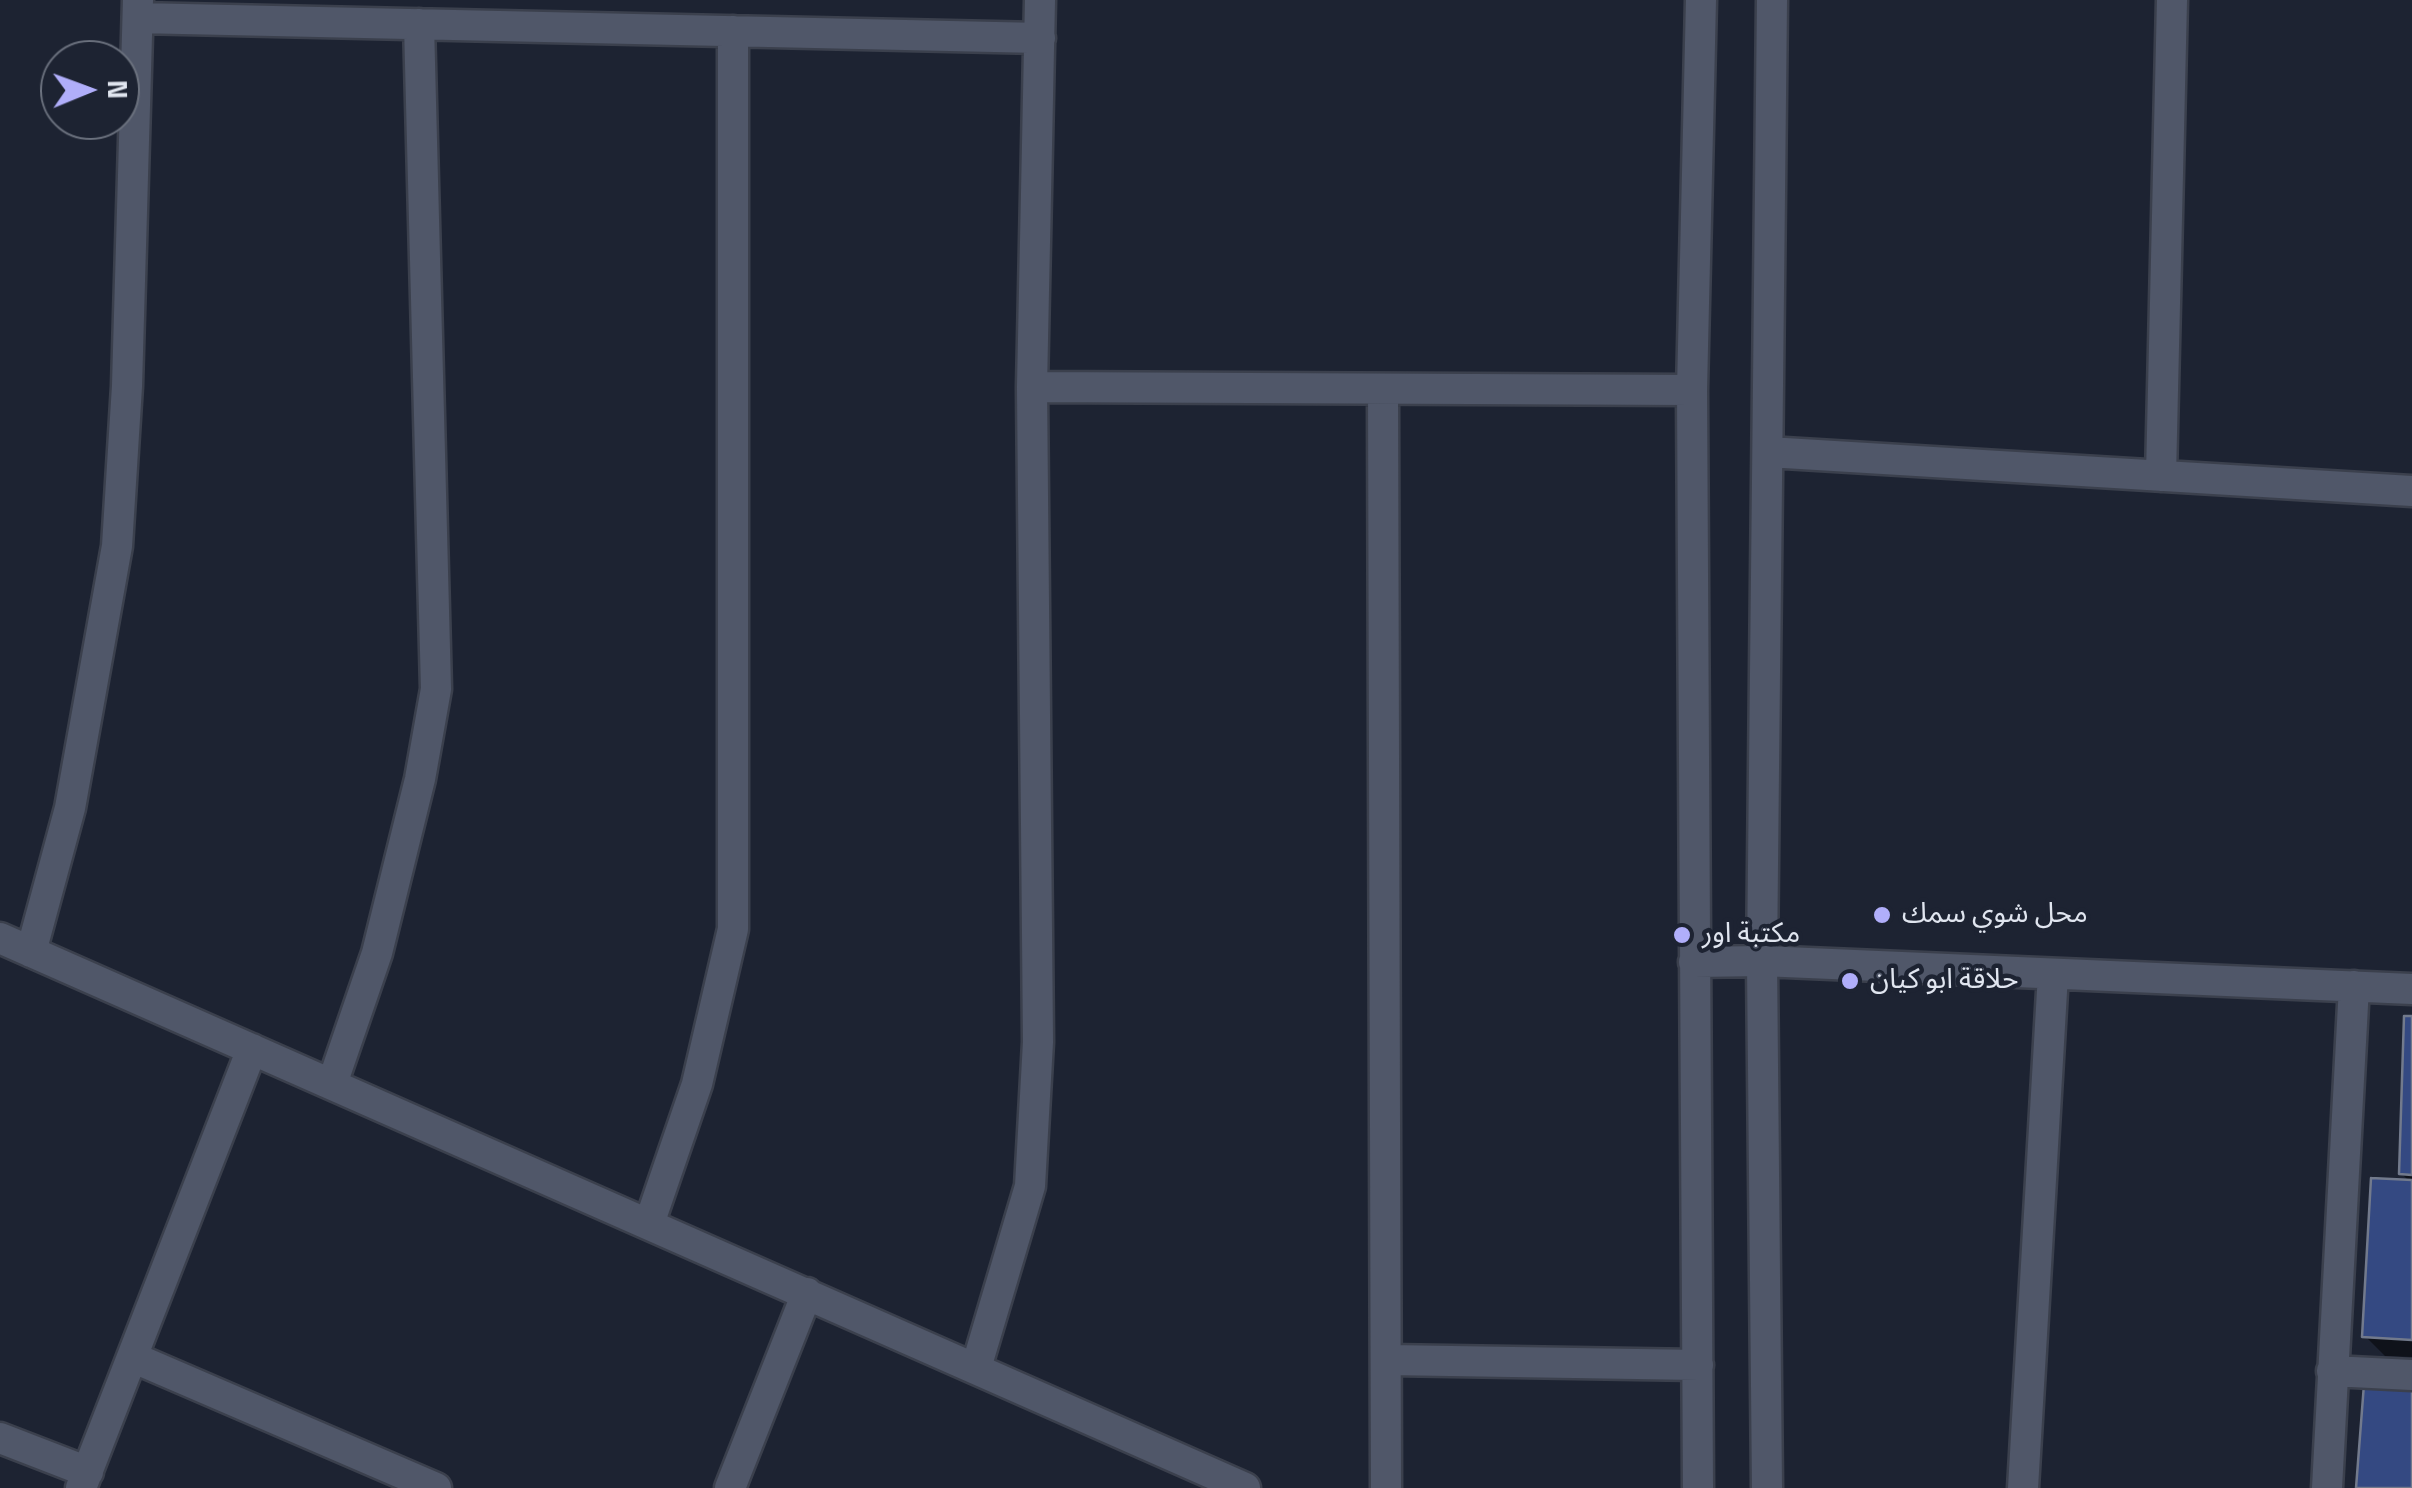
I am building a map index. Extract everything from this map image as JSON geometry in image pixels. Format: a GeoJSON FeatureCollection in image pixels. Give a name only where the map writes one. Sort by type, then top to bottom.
{"type":"FeatureCollection","features":[{"type":"Feature","properties":{"kind":"street"},"geometry":{"type":"LineString","coordinates":[[976,1368],[1030,1186],[1038,1042],[1032,388],[1040,0]]}},
{"type":"Feature","properties":{"kind":"street"},"geometry":{"type":"LineString","coordinates":[[1698,1488],[1692,390],[1701,0]]}},
{"type":"Feature","properties":{"kind":"street"},"geometry":{"type":"LineString","coordinates":[[1767,1488],[1762,961],[1772,0]]}},
{"type":"Feature","properties":{"kind":"street"},"geometry":{"type":"LineString","coordinates":[[2161,476],[2172,0]]}},
{"type":"Feature","properties":{"kind":"street"},"geometry":{"type":"LineString","coordinates":[[32,952],[70,808],[117,546],[127,386],[138,9],[420,24],[1040,38]]}},
{"type":"Feature","properties":{"kind":"street"},"geometry":{"type":"LineString","coordinates":[[332,1084],[386,921],[436,689],[420,24]]}},
{"type":"Feature","properties":{"kind":"street"},"geometry":{"type":"LineString","coordinates":[[649,1224],[698,1084],[733,928],[733,31]]}},
{"type":"Feature","properties":{"kind":"street"},"geometry":{"type":"LineString","coordinates":[[1032,388],[1692,390]]}},
{"type":"Feature","properties":{"kind":"street"},"geometry":{"type":"LineString","coordinates":[[1383,390],[1389,1360],[1386,1488]]}},
{"type":"Feature","properties":{"kind":"street"},"geometry":{"type":"LineString","coordinates":[[1768,452],[2412,491]]}},
{"type":"Feature","properties":{"kind":"street"},"geometry":{"type":"LineString","coordinates":[[0,938],[976,1368],[1179,1474],[1244,1488]]}},
{"type":"Feature","properties":{"kind":"street"},"geometry":{"type":"LineString","coordinates":[[1694,962],[1762,961],[2412,989]]}},
{"type":"Feature","properties":{"kind":"street"},"geometry":{"type":"LineString","coordinates":[[2023,1488],[2053,974]]}},
{"type":"Feature","properties":{"kind":"street"},"geometry":{"type":"LineString","coordinates":[[2327,1488],[2354,986]]}},
{"type":"Feature","properties":{"kind":"street"},"geometry":{"type":"LineString","coordinates":[[0,1438],[85,1480],[252,1049]]}},
{"type":"Feature","properties":{"kind":"street"},"geometry":{"type":"LineString","coordinates":[[730,1488],[807,1293]]}},
{"type":"Feature","properties":{"kind":"street"},"geometry":{"type":"LineString","coordinates":[[132,1357],[436,1488]]}},
{"type":"Feature","properties":{"kind":"street"},"geometry":{"type":"LineString","coordinates":[[1389,1360],[1698,1365]]}},
{"type":"Feature","properties":{"kind":"street"},"geometry":{"type":"LineString","coordinates":[[2332,1372],[2412,1375]]}},
{"type":"Feature","properties":{"kind":"building"},"geometry":{"type":"Polygon","coordinates":[[[2404,1016],[2412,1016],[2412,1175],[2399,1174],[2404,1016]]]}},
{"type":"Feature","properties":{"kind":"building"},"geometry":{"type":"Polygon","coordinates":[[[2371,1178],[2412,1180],[2412,1340],[2362,1337],[2371,1178]]]}},
{"type":"Feature","properties":{"kind":"building"},"geometry":{"type":"Polygon","coordinates":[[[2364,1384],[2412,1388],[2412,1488],[2356,1488],[2364,1384]]]}},
{"type":"Feature","properties":{"kind":"place","name":"محل شوي سمك"},"geometry":{"type":"Point","coordinates":[1882,915]}},
{"type":"Feature","properties":{"kind":"place","name":"مكتبة اور"},"geometry":{"type":"Point","coordinates":[1682,935]}},
{"type":"Feature","properties":{"kind":"place","name":"حلاقة ابو كيان"},"geometry":{"type":"Point","coordinates":[1850,981]}}]}
